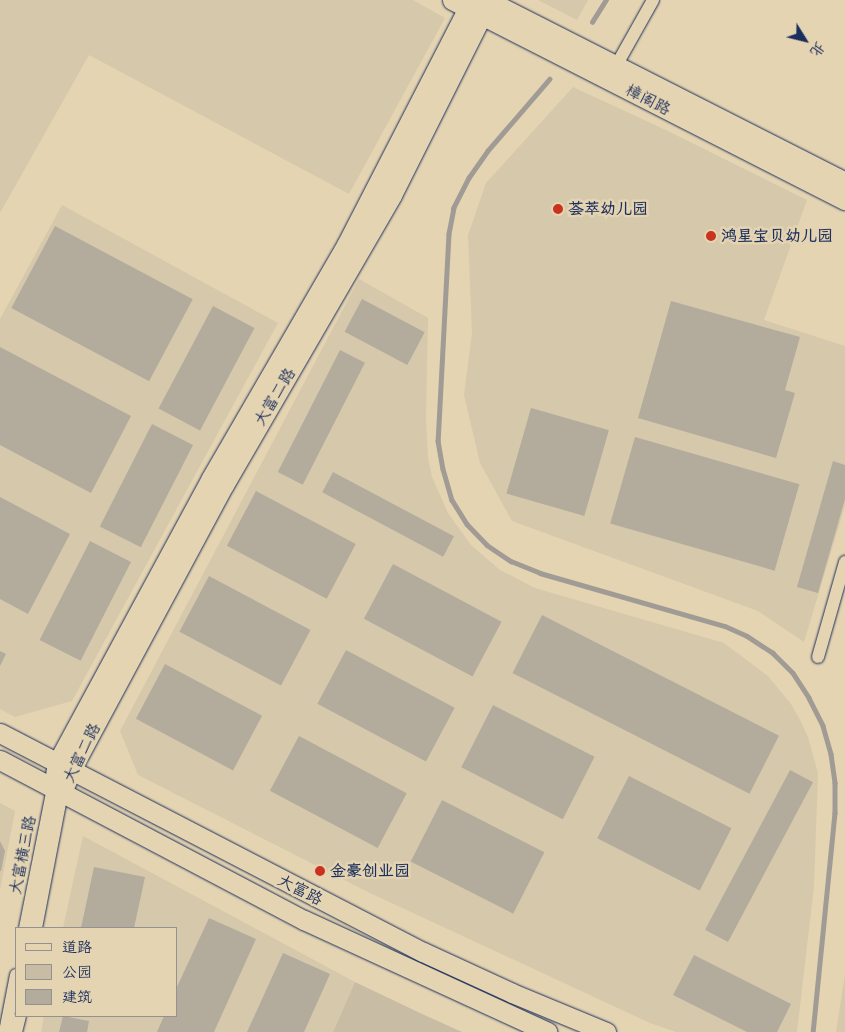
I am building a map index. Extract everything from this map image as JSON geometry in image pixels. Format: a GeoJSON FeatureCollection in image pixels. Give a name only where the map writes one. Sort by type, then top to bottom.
{"type":"FeatureCollection","features":[{"type":"Feature","properties":{"kind":"street"},"geometry":{"type":"LineString","coordinates":[[616,66],[653,0]]}},
{"type":"Feature","properties":{"kind":"street","name":"樟阁路"},"geometry":{"type":"LineString","coordinates":[[475,4],[616,66],[845,182]]}},
{"type":"Feature","properties":{"kind":"street","name":"樟阁路"},"geometry":{"type":"LineString","coordinates":[[475,4],[845,200]]}},
{"type":"Feature","properties":{"kind":"street","name":"大富二路"},"geometry":{"type":"LineString","coordinates":[[58,791],[64,767],[392,195],[475,4]]}},
{"type":"Feature","properties":{"kind":"street"},"geometry":{"type":"LineString","coordinates":[[818,657],[845,562]]}},
{"type":"Feature","properties":{"kind":"street","name":"大富路"},"geometry":{"type":"LineString","coordinates":[[0,733],[423,952],[512,993],[606,1032]]}},
{"type":"Feature","properties":{"kind":"street","name":"大富路"},"geometry":{"type":"LineString","coordinates":[[0,760],[304,920],[548,1032]]}},
{"type":"Feature","properties":{"kind":"street","name":"大富横三路"},"geometry":{"type":"LineString","coordinates":[[25,927],[58,791]]}},
{"type":"Feature","properties":{"kind":"street","name":"大富横三路"},"geometry":{"type":"LineString","coordinates":[[36,927],[58,791]]}},
{"type":"Feature","properties":{"kind":"street"},"geometry":{"type":"LineString","coordinates":[[5,1032],[15,980]]}},
{"type":"Feature","properties":{"kind":"street"},"geometry":{"type":"LineString","coordinates":[[16,1032],[20,1017]]}},
{"type":"Feature","properties":{"kind":"shaded area"},"geometry":{"type":"Polygon","coordinates":[[[0,0],[413,0],[445,18],[349,194],[89,55],[0,213],[0,0]]]}},
{"type":"Feature","properties":{"kind":"shaded area"},"geometry":{"type":"Polygon","coordinates":[[[538,0],[588,0],[577,20],[538,0]]]}},
{"type":"Feature","properties":{"kind":"shaded area"},"geometry":{"type":"Polygon","coordinates":[[[573,87],[668,131],[807,200],[764,320],[845,346],[845,506],[804,642],[758,611],[512,521],[480,463],[464,395],[472,333],[468,235],[486,183],[573,87]]]}},
{"type":"Feature","properties":{"kind":"shaded area"},"geometry":{"type":"Polygon","coordinates":[[[62,205],[278,323],[72,701],[15,717],[0,709],[0,319],[62,205]]]}},
{"type":"Feature","properties":{"kind":"shaded area"},"geometry":{"type":"Polygon","coordinates":[[[359,279],[428,318],[426,418],[428,458],[432,477],[448,513],[471,545],[500,570],[535,588],[724,643],[768,676],[791,704],[808,737],[818,773],[814,886],[797,1032],[676,1032],[650,1023],[370,893],[138,775],[120,731],[359,279]]]}},
{"type":"Feature","properties":{"kind":"shaded area"},"geometry":{"type":"Polygon","coordinates":[[[0,803],[15,811],[0,890],[0,803]]]}},
{"type":"Feature","properties":{"kind":"shaded area"},"geometry":{"type":"Polygon","coordinates":[[[83,836],[355,982],[333,1032],[41,1032],[44,1017],[178,1017],[178,927],[63,927],[83,836]]]}},
{"type":"Feature","properties":{"kind":"shaded area"},"geometry":{"type":"Polygon","coordinates":[[[845,974],[845,1032],[836,1032],[845,974]]]}},
{"type":"Feature","properties":{"kind":"green space"},"geometry":{"type":"Polygon","coordinates":[[[355,982],[420,1013],[462,1032],[333,1032],[355,982]]]}},
{"type":"Feature","properties":{"kind":"building"},"geometry":{"type":"Polygon","coordinates":[[[55,226],[193,299],[149,381],[11,308],[55,226]]]}},
{"type":"Feature","properties":{"kind":"building"},"geometry":{"type":"Polygon","coordinates":[[[362,299],[425,332],[407,365],[345,332],[362,299]]]}},
{"type":"Feature","properties":{"kind":"building"},"geometry":{"type":"Polygon","coordinates":[[[671,301],[800,337],[785,390],[795,393],[776,458],[638,418],[671,301]]]}},
{"type":"Feature","properties":{"kind":"building"},"geometry":{"type":"Polygon","coordinates":[[[213,306],[254,328],[200,430],[159,408],[213,306]]]}},
{"type":"Feature","properties":{"kind":"building"},"geometry":{"type":"Polygon","coordinates":[[[0,347],[131,416],[91,493],[0,445],[0,347]]]}},
{"type":"Feature","properties":{"kind":"building"},"geometry":{"type":"Polygon","coordinates":[[[340,350],[365,363],[303,485],[278,472],[340,350]]]}},
{"type":"Feature","properties":{"kind":"building"},"geometry":{"type":"Polygon","coordinates":[[[531,408],[609,430],[584,516],[506,494],[531,408]]]}},
{"type":"Feature","properties":{"kind":"building"},"geometry":{"type":"Polygon","coordinates":[[[152,424],[193,445],[141,547],[100,526],[152,424]]]}},
{"type":"Feature","properties":{"kind":"building"},"geometry":{"type":"Polygon","coordinates":[[[635,437],[799,484],[775,571],[610,524],[635,437]]]}},
{"type":"Feature","properties":{"kind":"building"},"geometry":{"type":"Polygon","coordinates":[[[833,461],[845,465],[845,499],[818,593],[797,587],[833,461]]]}},
{"type":"Feature","properties":{"kind":"building"},"geometry":{"type":"Polygon","coordinates":[[[333,472],[454,536],[443,557],[322,492],[333,472]]]}},
{"type":"Feature","properties":{"kind":"building"},"geometry":{"type":"Polygon","coordinates":[[[256,491],[356,544],[327,599],[227,546],[256,491]]]}},
{"type":"Feature","properties":{"kind":"building"},"geometry":{"type":"Polygon","coordinates":[[[0,497],[70,534],[28,614],[0,599],[0,497]]]}},
{"type":"Feature","properties":{"kind":"building"},"geometry":{"type":"Polygon","coordinates":[[[90,541],[131,562],[81,661],[40,640],[90,541]]]}},
{"type":"Feature","properties":{"kind":"building"},"geometry":{"type":"Polygon","coordinates":[[[393,564],[502,622],[472,676],[364,619],[393,564]]]}},
{"type":"Feature","properties":{"kind":"building"},"geometry":{"type":"Polygon","coordinates":[[[209,576],[311,630],[281,686],[179,632],[209,576]]]}},
{"type":"Feature","properties":{"kind":"building"},"geometry":{"type":"Polygon","coordinates":[[[542,615],[779,736],[749,794],[512,673],[542,615]]]}},
{"type":"Feature","properties":{"kind":"building"},"geometry":{"type":"Polygon","coordinates":[[[346,650],[455,708],[426,762],[317,704],[346,650]]]}},
{"type":"Feature","properties":{"kind":"building"},"geometry":{"type":"Polygon","coordinates":[[[0,651],[6,654],[0,666],[0,651]]]}},
{"type":"Feature","properties":{"kind":"building"},"geometry":{"type":"Polygon","coordinates":[[[165,664],[262,716],[233,770],[136,719],[165,664]]]}},
{"type":"Feature","properties":{"kind":"building"},"geometry":{"type":"Polygon","coordinates":[[[493,705],[595,757],[563,819],[461,767],[493,705]]]}},
{"type":"Feature","properties":{"kind":"building"},"geometry":{"type":"Polygon","coordinates":[[[299,736],[407,793],[378,848],[270,791],[299,736]]]}},
{"type":"Feature","properties":{"kind":"building"},"geometry":{"type":"Polygon","coordinates":[[[790,770],[813,782],[728,942],[705,930],[790,770]]]}},
{"type":"Feature","properties":{"kind":"building"},"geometry":{"type":"Polygon","coordinates":[[[629,776],[731,828],[700,891],[597,838],[629,776]]]}},
{"type":"Feature","properties":{"kind":"building"},"geometry":{"type":"Polygon","coordinates":[[[442,800],[544,852],[513,914],[411,861],[442,800]]]}},
{"type":"Feature","properties":{"kind":"building"},"geometry":{"type":"Polygon","coordinates":[[[0,841],[5,851],[1,871],[0,871],[0,841]]]}},
{"type":"Feature","properties":{"kind":"building"},"geometry":{"type":"Polygon","coordinates":[[[94,867],[145,877],[134,927],[81,927],[94,867]]]}},
{"type":"Feature","properties":{"kind":"building"},"geometry":{"type":"Polygon","coordinates":[[[209,918],[256,939],[214,1032],[157,1032],[164,1017],[178,1017],[178,985],[209,918]]]}},
{"type":"Feature","properties":{"kind":"building"},"geometry":{"type":"Polygon","coordinates":[[[283,953],[330,974],[304,1032],[247,1032],[283,953]]]}},
{"type":"Feature","properties":{"kind":"building"},"geometry":{"type":"Polygon","coordinates":[[[694,955],[791,1004],[777,1032],[747,1032],[673,995],[694,955]]]}},
{"type":"Feature","properties":{"kind":"building"},"geometry":{"type":"Polygon","coordinates":[[[63,1017],[89,1021],[87,1032],[59,1032],[63,1017]]]}},
{"type":"Feature","properties":{"kind":"waterway"},"geometry":{"type":"LineString","coordinates":[[592,22],[606,0]]}},
{"type":"Feature","properties":{"kind":"waterway"},"geometry":{"type":"LineString","coordinates":[[550,79],[488,151],[469,178],[454,208],[449,234],[438,441],[443,469],[452,500],[467,524],[487,545],[511,561],[540,573],[725,626],[747,636],[773,653],[793,673],[809,698],[823,726],[831,754],[835,783],[835,813],[813,1032]]}},
{"type":"Feature","properties":{"kind":"place","name":"荟萃幼儿园"},"geometry":{"type":"Point","coordinates":[558,209]}},
{"type":"Feature","properties":{"kind":"place","name":"鸿星宝贝幼儿园"},"geometry":{"type":"Point","coordinates":[711,236]}},
{"type":"Feature","properties":{"kind":"place","name":"金豪创业园"},"geometry":{"type":"Point","coordinates":[320,871]}}]}
